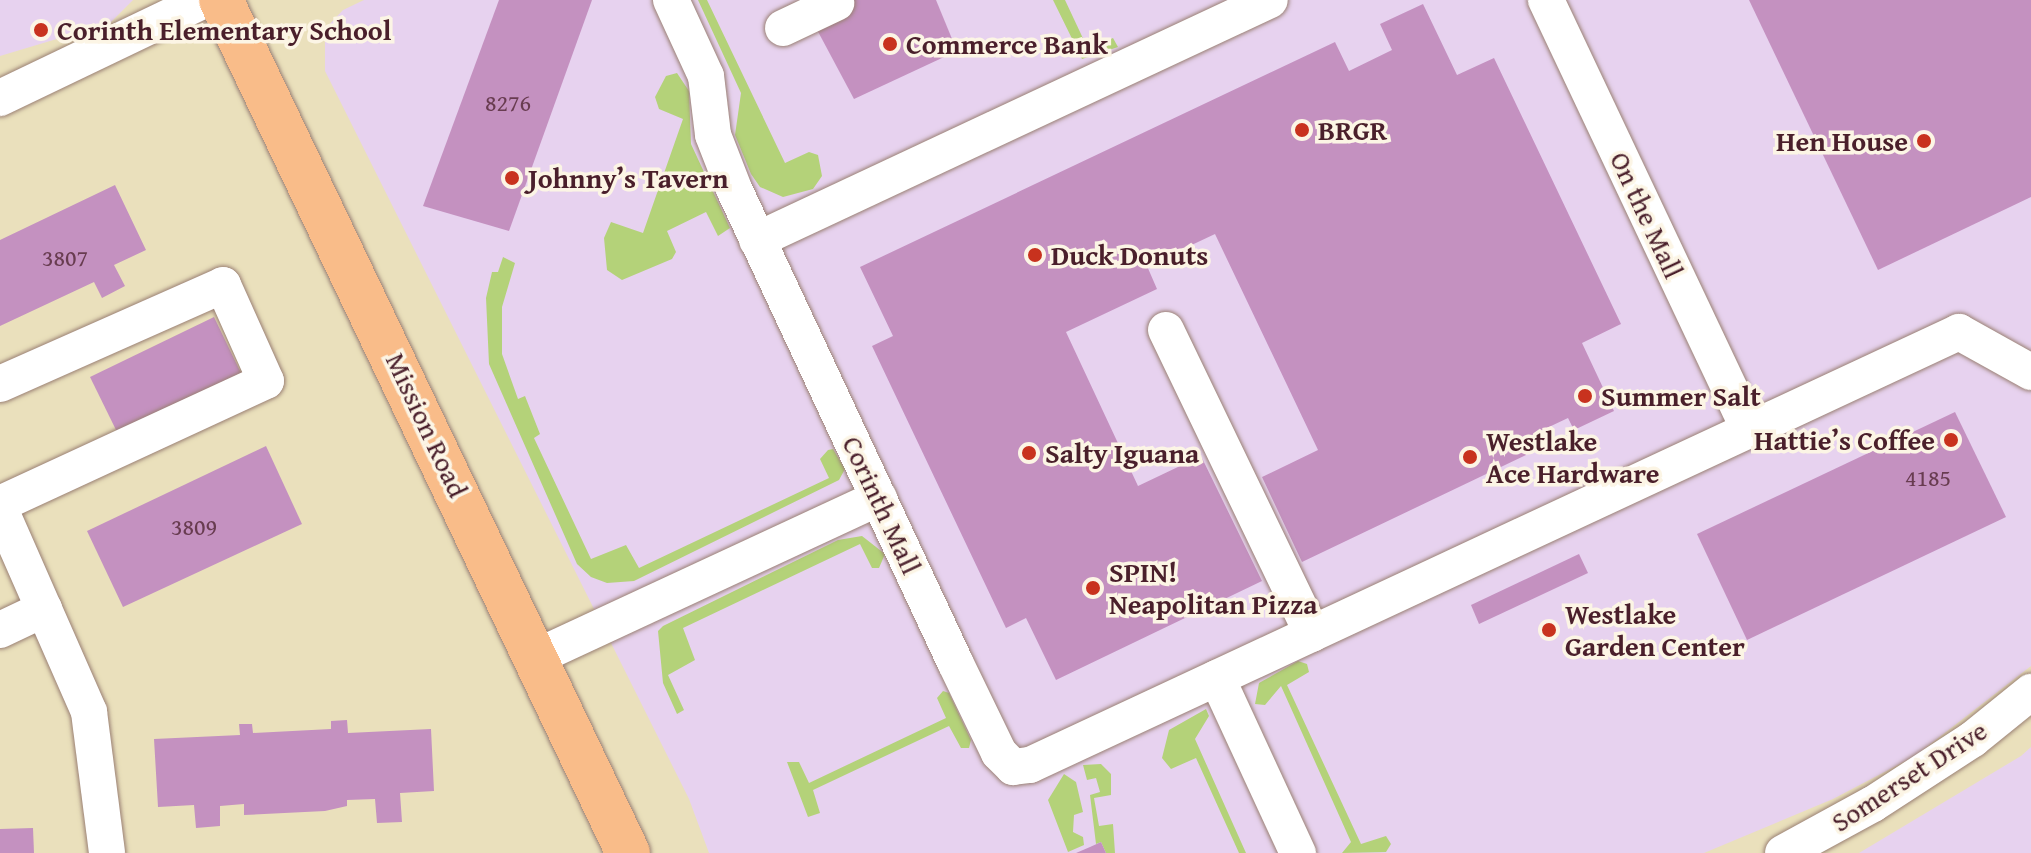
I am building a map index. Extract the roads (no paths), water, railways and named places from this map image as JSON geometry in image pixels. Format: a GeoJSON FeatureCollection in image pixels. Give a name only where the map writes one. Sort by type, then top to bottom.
{"type":"FeatureCollection","features":[{"type":"Feature","properties":{"kind":"main road","name":"Mission Road"},"geometry":{"type":"LineString","coordinates":[[221,0],[628,853]]}},
{"type":"Feature","properties":{"kind":"street"},"geometry":{"type":"LineString","coordinates":[[0,98],[205,0]]}},
{"type":"Feature","properties":{"kind":"street","name":"Corinth Mall"},"geometry":{"type":"LineString","coordinates":[[671,0],[706,76],[718,153],[999,753],[1013,767],[1030,765],[1217,678]]}},
{"type":"Feature","properties":{"kind":"street"},"geometry":{"type":"LineString","coordinates":[[757,240],[1270,0]]}},
{"type":"Feature","properties":{"kind":"street","name":"On the Mall"},"geometry":{"type":"LineString","coordinates":[[1546,0],[1749,429]]}},
{"type":"Feature","properties":{"kind":"street"},"geometry":{"type":"LineString","coordinates":[[787,8],[836,3]]}},
{"type":"Feature","properties":{"kind":"street"},"geometry":{"type":"LineString","coordinates":[[0,384],[223,285],[266,381],[0,507],[89,712],[107,853]]}},
{"type":"Feature","properties":{"kind":"street"},"geometry":{"type":"LineString","coordinates":[[1166,330],[1312,634]]}},
{"type":"Feature","properties":{"kind":"street"},"geometry":{"type":"LineString","coordinates":[[1298,853],[1217,678],[1959,332],[2031,372]]}},
{"type":"Feature","properties":{"kind":"street"},"geometry":{"type":"LineString","coordinates":[[536,657],[879,498]]}},
{"type":"Feature","properties":{"kind":"street"},"geometry":{"type":"LineString","coordinates":[[0,630],[44,609]]}},
{"type":"Feature","properties":{"kind":"street","name":"Somerset Drive"},"geometry":{"type":"LineString","coordinates":[[1783,853],[1923,772],[2031,692]]}},
{"type":"Feature","properties":{"kind":"place","name":"Corinth Elementary School"},"geometry":{"type":"Point","coordinates":[41,30]}},
{"type":"Feature","properties":{"kind":"place","name":"Commerce Bank"},"geometry":{"type":"Point","coordinates":[890,44]}},
{"type":"Feature","properties":{"kind":"place","name":"BRGR"},"geometry":{"type":"Point","coordinates":[1302,130]}},
{"type":"Feature","properties":{"kind":"place","name":"Hen House"},"geometry":{"type":"Point","coordinates":[1924,141]}},
{"type":"Feature","properties":{"kind":"place","name":"Johnny’s Tavern"},"geometry":{"type":"Point","coordinates":[512,178]}},
{"type":"Feature","properties":{"kind":"place","name":"Duck Donuts"},"geometry":{"type":"Point","coordinates":[1035,255]}},
{"type":"Feature","properties":{"kind":"place","name":"Summer Salt"},"geometry":{"type":"Point","coordinates":[1585,396]}},
{"type":"Feature","properties":{"kind":"place","name":"Hattie’s Coffee"},"geometry":{"type":"Point","coordinates":[1951,440]}},
{"type":"Feature","properties":{"kind":"place","name":"Salty Iguana"},"geometry":{"type":"Point","coordinates":[1029,453]}},
{"type":"Feature","properties":{"kind":"place","name":"Westlake Ace Hardware"},"geometry":{"type":"Point","coordinates":[1470,457]}},
{"type":"Feature","properties":{"kind":"place","name":"SPIN! Neapolitan Pizza"},"geometry":{"type":"Point","coordinates":[1093,588]}},
{"type":"Feature","properties":{"kind":"place","name":"Westlake Garden Center"},"geometry":{"type":"Point","coordinates":[1549,630]}}]}
